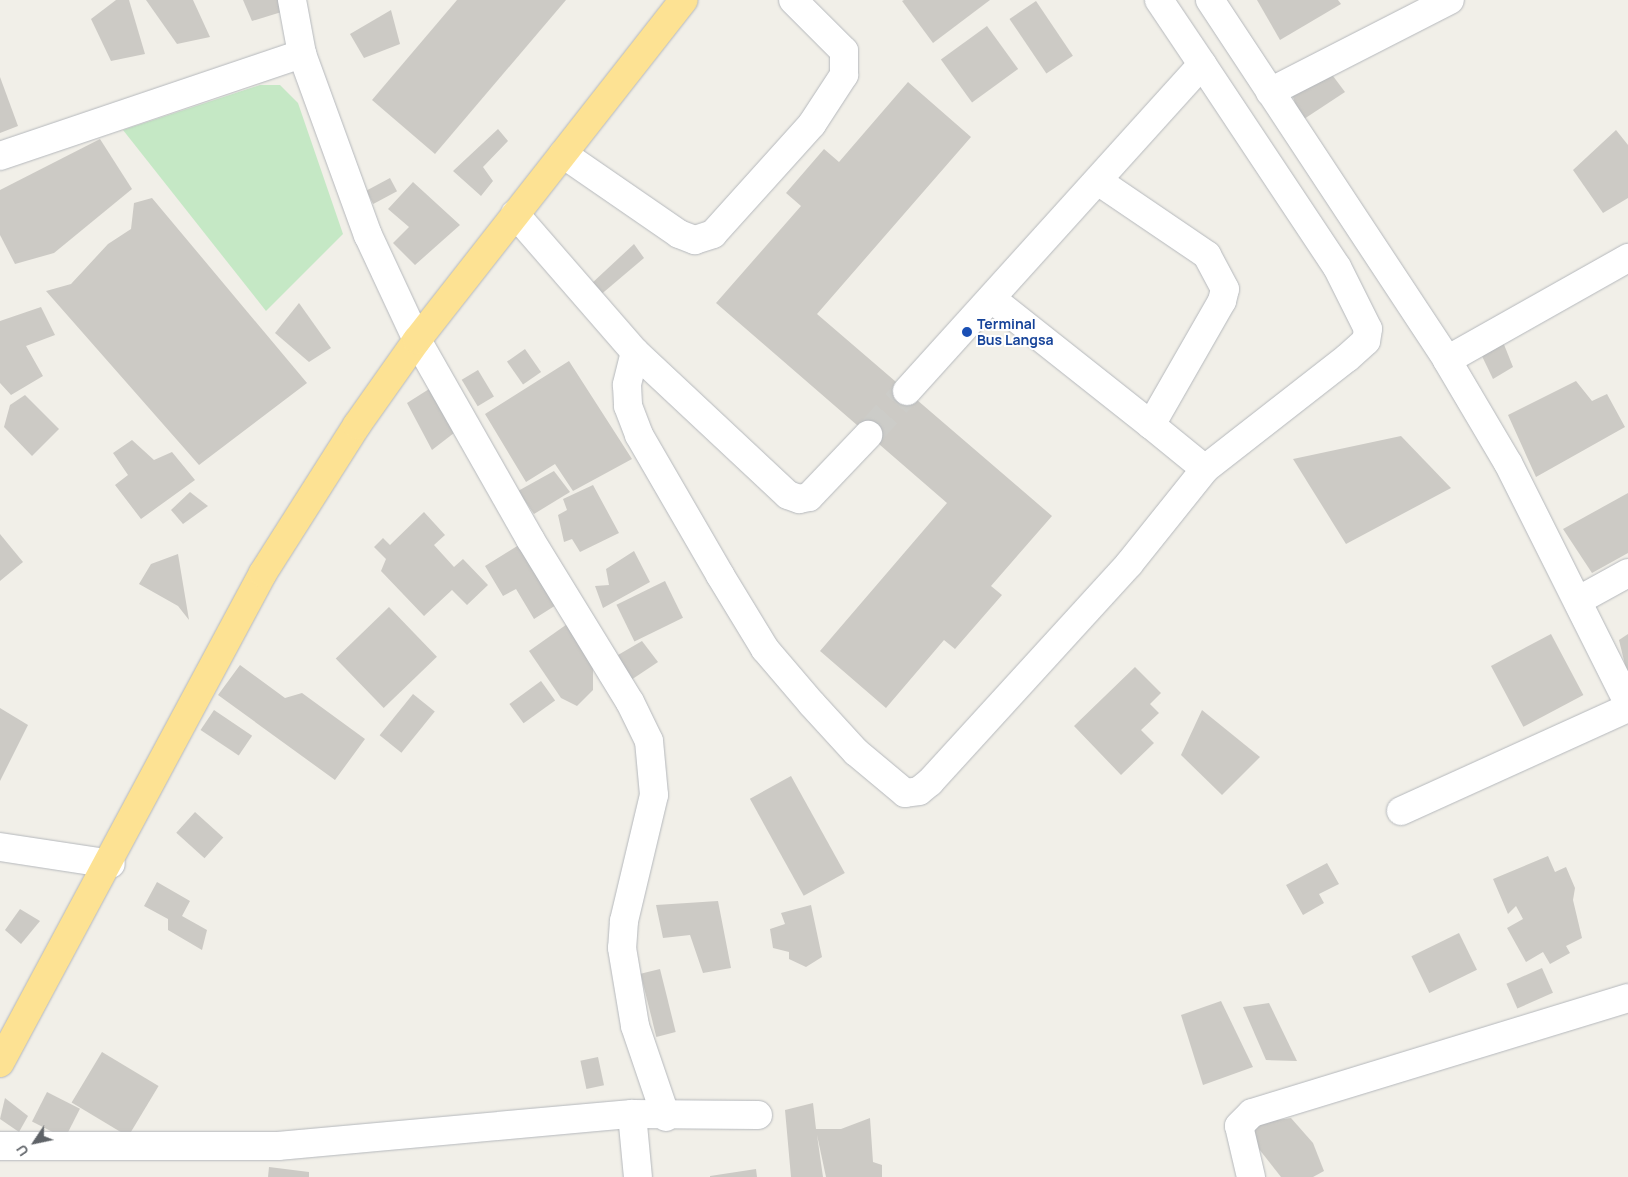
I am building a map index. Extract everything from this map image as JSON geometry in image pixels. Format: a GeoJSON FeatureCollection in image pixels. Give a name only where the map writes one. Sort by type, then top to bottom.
{"type":"FeatureCollection","features":[{"type":"Feature","properties":{"kind":"highway"},"geometry":{"type":"LineString","coordinates":[[0,1063],[111,864],[263,573],[417,340],[684,0]]}},
{"type":"Feature","properties":{"kind":"street"},"geometry":{"type":"LineString","coordinates":[[292,0],[302,54],[368,235],[417,340],[530,540],[630,702],[649,741],[652,811],[624,921],[622,948],[635,1026],[666,1117]]}},
{"type":"Feature","properties":{"kind":"street"},"geometry":{"type":"LineString","coordinates":[[563,154],[679,234],[696,240],[713,234],[812,124],[844,75],[844,51],[793,0]]}},
{"type":"Feature","properties":{"kind":"street"},"geometry":{"type":"LineString","coordinates":[[635,352],[627,385],[628,406],[639,435],[720,575],[765,648],[856,752],[905,793],[919,791],[930,782],[1129,564],[1205,469],[1348,358],[1366,341],[1368,329],[1337,267],[1159,0]]}},
{"type":"Feature","properties":{"kind":"street"},"geometry":{"type":"LineString","coordinates":[[1210,0],[1447,360],[1579,600],[1628,703]]}},
{"type":"Feature","properties":{"kind":"street"},"geometry":{"type":"LineString","coordinates":[[1270,92],[1450,0]]}},
{"type":"Feature","properties":{"kind":"street"},"geometry":{"type":"LineString","coordinates":[[0,156],[302,54]]}},
{"type":"Feature","properties":{"kind":"street"},"geometry":{"type":"LineString","coordinates":[[907,391],[1202,64]]}},
{"type":"Feature","properties":{"kind":"street"},"geometry":{"type":"LineString","coordinates":[[1098,181],[1207,255],[1225,289],[1222,301],[1151,425]]}},
{"type":"Feature","properties":{"kind":"street"},"geometry":{"type":"LineString","coordinates":[[515,214],[635,352],[766,478],[793,498],[809,496],[868,435]]}},
{"type":"Feature","properties":{"kind":"street"},"geometry":{"type":"LineString","coordinates":[[1447,360],[1628,258]]}},
{"type":"Feature","properties":{"kind":"street"},"geometry":{"type":"LineString","coordinates":[[992,299],[1205,469]]}},
{"type":"Feature","properties":{"kind":"street"},"geometry":{"type":"LineString","coordinates":[[1579,600],[1628,573]]}},
{"type":"Feature","properties":{"kind":"street"},"geometry":{"type":"LineString","coordinates":[[1401,811],[1628,708]]}},
{"type":"Feature","properties":{"kind":"street"},"geometry":{"type":"LineString","coordinates":[[0,847],[111,864]]}},
{"type":"Feature","properties":{"kind":"street"},"geometry":{"type":"LineString","coordinates":[[1251,1177],[1239,1126],[1252,1113],[1628,998]]}},
{"type":"Feature","properties":{"kind":"street"},"geometry":{"type":"LineString","coordinates":[[632,1114],[638,1177]]}},
{"type":"Feature","properties":{"kind":"street"},"geometry":{"type":"LineString","coordinates":[[0,1146],[278,1146],[632,1114],[666,1117],[758,1115]]}},
{"type":"Feature","properties":{"kind":"green space"},"geometry":{"type":"Polygon","coordinates":[[[260,85],[280,85],[298,103],[343,234],[266,311],[123,130],[260,85]]]}},
{"type":"Feature","properties":{"kind":"building"},"geometry":{"type":"Polygon","coordinates":[[[116,0],[129,0],[145,54],[111,61],[91,19],[116,0]]]}},
{"type":"Feature","properties":{"kind":"building"},"geometry":{"type":"Polygon","coordinates":[[[146,0],[193,0],[210,37],[177,44],[146,0]]]}},
{"type":"Feature","properties":{"kind":"building"},"geometry":{"type":"Polygon","coordinates":[[[243,0],[284,0],[288,10],[252,21],[243,0]]]}},
{"type":"Feature","properties":{"kind":"building"},"geometry":{"type":"Polygon","coordinates":[[[457,0],[566,0],[435,154],[372,100],[457,0]]]}},
{"type":"Feature","properties":{"kind":"building"},"geometry":{"type":"Polygon","coordinates":[[[904,0],[990,0],[933,43],[902,1],[904,0]]]}},
{"type":"Feature","properties":{"kind":"building"},"geometry":{"type":"Polygon","coordinates":[[[1257,0],[1338,0],[1341,4],[1280,40],[1257,0]]]}},
{"type":"Feature","properties":{"kind":"building"},"geometry":{"type":"Polygon","coordinates":[[[1036,1],[1073,56],[1046,74],[1009,19],[1036,1]]]}},
{"type":"Feature","properties":{"kind":"building"},"geometry":{"type":"Polygon","coordinates":[[[391,10],[400,44],[364,58],[350,34],[391,10]]]}},
{"type":"Feature","properties":{"kind":"building"},"geometry":{"type":"Polygon","coordinates":[[[987,26],[1018,69],[972,102],[941,60],[987,26]]]}},
{"type":"Feature","properties":{"kind":"building"},"geometry":{"type":"Polygon","coordinates":[[[1330,72],[1345,92],[1301,121],[1292,94],[1330,72]]]}},
{"type":"Feature","properties":{"kind":"building"},"geometry":{"type":"Polygon","coordinates":[[[0,77],[18,126],[0,133],[0,77]]]}},
{"type":"Feature","properties":{"kind":"building"},"geometry":{"type":"Polygon","coordinates":[[[908,82],[971,137],[817,314],[1052,516],[991,586],[1002,595],[955,649],[944,640],[886,708],[820,651],[947,503],[716,303],[801,206],[786,193],[824,149],[839,162],[908,82]]]}},
{"type":"Feature","properties":{"kind":"building"},"geometry":{"type":"Polygon","coordinates":[[[498,129],[508,141],[483,167],[493,181],[481,196],[453,171],[498,129]]]}},
{"type":"Feature","properties":{"kind":"building"},"geometry":{"type":"Polygon","coordinates":[[[1616,130],[1628,145],[1628,198],[1603,213],[1573,170],[1616,130]]]}},
{"type":"Feature","properties":{"kind":"building"},"geometry":{"type":"Polygon","coordinates":[[[100,139],[132,189],[54,253],[15,264],[0,235],[0,190],[100,139]]]}},
{"type":"Feature","properties":{"kind":"building"},"geometry":{"type":"Polygon","coordinates":[[[390,178],[397,191],[373,204],[366,191],[390,178]]]}},
{"type":"Feature","properties":{"kind":"building"},"geometry":{"type":"Polygon","coordinates":[[[413,182],[460,225],[415,265],[393,243],[409,227],[388,209],[413,182]]]}},
{"type":"Feature","properties":{"kind":"building"},"geometry":{"type":"Polygon","coordinates":[[[152,198],[307,383],[199,465],[46,291],[71,284],[108,244],[131,229],[134,203],[152,198]]]}},
{"type":"Feature","properties":{"kind":"building"},"geometry":{"type":"Polygon","coordinates":[[[634,244],[644,258],[598,297],[591,284],[634,244]]]}},
{"type":"Feature","properties":{"kind":"building"},"geometry":{"type":"Polygon","coordinates":[[[299,303],[331,348],[309,362],[275,333],[299,303]]]}},
{"type":"Feature","properties":{"kind":"building"},"geometry":{"type":"Polygon","coordinates":[[[41,307],[55,335],[26,346],[43,376],[11,395],[0,383],[0,321],[41,307]]]}},
{"type":"Feature","properties":{"kind":"building"},"geometry":{"type":"Polygon","coordinates":[[[1503,342],[1513,367],[1493,379],[1480,352],[1503,342]]]}},
{"type":"Feature","properties":{"kind":"building"},"geometry":{"type":"Polygon","coordinates":[[[525,349],[541,372],[523,385],[507,362],[525,349]]]}},
{"type":"Feature","properties":{"kind":"building"},"geometry":{"type":"Polygon","coordinates":[[[569,361],[632,459],[573,491],[555,464],[526,482],[485,414],[569,361]]]}},
{"type":"Feature","properties":{"kind":"building"},"geometry":{"type":"Polygon","coordinates":[[[478,370],[494,397],[478,406],[462,380],[478,370]]]}},
{"type":"Feature","properties":{"kind":"building"},"geometry":{"type":"Polygon","coordinates":[[[1576,381],[1592,401],[1607,394],[1625,427],[1536,477],[1508,415],[1576,381]]]}},
{"type":"Feature","properties":{"kind":"building"},"geometry":{"type":"Polygon","coordinates":[[[437,384],[463,426],[432,450],[407,403],[437,384]]]}},
{"type":"Feature","properties":{"kind":"building"},"geometry":{"type":"Polygon","coordinates":[[[25,395],[59,429],[32,456],[4,427],[10,405],[25,395]]]}},
{"type":"Feature","properties":{"kind":"building"},"geometry":{"type":"Polygon","coordinates":[[[1401,436],[1451,488],[1346,544],[1293,459],[1401,436]]]}},
{"type":"Feature","properties":{"kind":"building"},"geometry":{"type":"Polygon","coordinates":[[[132,440],[154,460],[172,452],[195,480],[141,519],[115,485],[128,475],[113,453],[132,440]]]}},
{"type":"Feature","properties":{"kind":"building"},"geometry":{"type":"Polygon","coordinates":[[[554,471],[570,492],[534,514],[518,491],[554,471]]]}},
{"type":"Feature","properties":{"kind":"building"},"geometry":{"type":"Polygon","coordinates":[[[593,485],[619,533],[580,552],[572,539],[564,542],[558,515],[567,510],[563,499],[593,485]]]}},
{"type":"Feature","properties":{"kind":"building"},"geometry":{"type":"Polygon","coordinates":[[[190,492],[208,506],[183,524],[171,510],[190,492]]]}},
{"type":"Feature","properties":{"kind":"building"},"geometry":{"type":"Polygon","coordinates":[[[1628,493],[1628,553],[1592,573],[1563,529],[1628,493]]]}},
{"type":"Feature","properties":{"kind":"building"},"geometry":{"type":"Polygon","coordinates":[[[424,512],[445,535],[434,545],[454,567],[463,559],[488,585],[467,605],[452,590],[424,616],[381,571],[386,559],[374,547],[383,538],[390,545],[424,512]]]}},
{"type":"Feature","properties":{"kind":"building"},"geometry":{"type":"Polygon","coordinates":[[[0,534],[23,562],[0,581],[0,534]]]}},
{"type":"Feature","properties":{"kind":"building"},"geometry":{"type":"Polygon","coordinates":[[[527,540],[564,600],[534,619],[516,589],[503,596],[485,566],[527,540]]]}},
{"type":"Feature","properties":{"kind":"building"},"geometry":{"type":"Polygon","coordinates":[[[634,551],[650,582],[603,608],[595,586],[609,585],[606,569],[634,551]]]}},
{"type":"Feature","properties":{"kind":"building"},"geometry":{"type":"Polygon","coordinates":[[[178,554],[189,620],[178,606],[139,584],[151,564],[178,554]]]}},
{"type":"Feature","properties":{"kind":"building"},"geometry":{"type":"Polygon","coordinates":[[[665,581],[683,618],[634,642],[616,605],[665,581]]]}},
{"type":"Feature","properties":{"kind":"building"},"geometry":{"type":"Polygon","coordinates":[[[389,607],[437,657],[384,708],[336,658],[389,607]]]}},
{"type":"Feature","properties":{"kind":"building"},"geometry":{"type":"Polygon","coordinates":[[[570,622],[593,655],[593,690],[577,706],[561,698],[529,651],[570,622]]]}},
{"type":"Feature","properties":{"kind":"building"},"geometry":{"type":"Polygon","coordinates":[[[1551,634],[1583,695],[1523,727],[1491,666],[1551,634]]]}},
{"type":"Feature","properties":{"kind":"building"},"geometry":{"type":"Polygon","coordinates":[[[1628,634],[1628,673],[1627,673],[1619,640],[1628,634]]]}},
{"type":"Feature","properties":{"kind":"building"},"geometry":{"type":"Polygon","coordinates":[[[642,641],[658,662],[631,680],[618,655],[642,641]]]}},
{"type":"Feature","properties":{"kind":"building"},"geometry":{"type":"Polygon","coordinates":[[[240,665],[285,698],[302,693],[365,739],[335,780],[218,695],[240,665]]]}},
{"type":"Feature","properties":{"kind":"building"},"geometry":{"type":"Polygon","coordinates":[[[1135,667],[1161,693],[1150,704],[1159,713],[1141,730],[1154,743],[1121,775],[1074,726],[1135,667]]]}},
{"type":"Feature","properties":{"kind":"building"},"geometry":{"type":"Polygon","coordinates":[[[541,681],[555,700],[524,723],[509,704],[541,681]]]}},
{"type":"Feature","properties":{"kind":"building"},"geometry":{"type":"Polygon","coordinates":[[[413,694],[435,712],[401,753],[380,735],[413,694]]]}},
{"type":"Feature","properties":{"kind":"building"},"geometry":{"type":"Polygon","coordinates":[[[0,708],[28,725],[0,781],[0,708]]]}},
{"type":"Feature","properties":{"kind":"building"},"geometry":{"type":"Polygon","coordinates":[[[214,710],[252,736],[239,756],[201,730],[214,710]]]}},
{"type":"Feature","properties":{"kind":"building"},"geometry":{"type":"Polygon","coordinates":[[[1202,710],[1260,757],[1222,795],[1181,755],[1202,710]]]}},
{"type":"Feature","properties":{"kind":"building"},"geometry":{"type":"Polygon","coordinates":[[[791,776],[845,873],[804,896],[750,799],[791,776]]]}},
{"type":"Feature","properties":{"kind":"building"},"geometry":{"type":"Polygon","coordinates":[[[195,812],[223,837],[205,858],[176,833],[195,812]]]}},
{"type":"Feature","properties":{"kind":"building"},"geometry":{"type":"Polygon","coordinates":[[[1548,856],[1555,872],[1566,867],[1575,888],[1573,900],[1582,938],[1566,946],[1570,953],[1550,964],[1543,952],[1526,962],[1507,928],[1523,919],[1516,906],[1508,914],[1493,879],[1548,856]]]}},
{"type":"Feature","properties":{"kind":"building"},"geometry":{"type":"Polygon","coordinates":[[[1327,863],[1339,884],[1319,894],[1324,903],[1303,915],[1286,885],[1327,863]]]}},
{"type":"Feature","properties":{"kind":"building"},"geometry":{"type":"Polygon","coordinates":[[[157,882],[190,901],[182,916],[207,930],[202,950],[168,930],[168,919],[144,906],[157,882]]]}},
{"type":"Feature","properties":{"kind":"building"},"geometry":{"type":"Polygon","coordinates":[[[718,901],[731,968],[703,973],[690,935],[663,938],[656,905],[718,901]]]}},
{"type":"Feature","properties":{"kind":"building"},"geometry":{"type":"Polygon","coordinates":[[[811,905],[822,957],[806,967],[789,959],[789,952],[773,948],[770,929],[785,924],[781,913],[811,905]]]}},
{"type":"Feature","properties":{"kind":"building"},"geometry":{"type":"Polygon","coordinates":[[[20,909],[40,921],[21,944],[5,930],[20,909]]]}},
{"type":"Feature","properties":{"kind":"building"},"geometry":{"type":"Polygon","coordinates":[[[1459,933],[1477,970],[1429,993],[1411,956],[1459,933]]]}},
{"type":"Feature","properties":{"kind":"building"},"geometry":{"type":"Polygon","coordinates":[[[1542,968],[1553,993],[1517,1009],[1506,984],[1542,968]]]}},
{"type":"Feature","properties":{"kind":"building"},"geometry":{"type":"Polygon","coordinates":[[[660,969],[676,1032],[656,1037],[641,974],[660,969]]]}},
{"type":"Feature","properties":{"kind":"building"},"geometry":{"type":"Polygon","coordinates":[[[1221,1001],[1253,1067],[1203,1085],[1181,1015],[1221,1001]]]}},
{"type":"Feature","properties":{"kind":"building"},"geometry":{"type":"Polygon","coordinates":[[[1269,1003],[1297,1061],[1266,1060],[1243,1007],[1269,1003]]]}},
{"type":"Feature","properties":{"kind":"building"},"geometry":{"type":"Polygon","coordinates":[[[102,1052],[159,1086],[128,1137],[72,1103],[102,1052]]]}},
{"type":"Feature","properties":{"kind":"building"},"geometry":{"type":"Polygon","coordinates":[[[598,1057],[604,1085],[586,1089],[580,1061],[598,1057]]]}},
{"type":"Feature","properties":{"kind":"building"},"geometry":{"type":"Polygon","coordinates":[[[47,1092],[80,1109],[65,1138],[32,1121],[47,1092]]]}},
{"type":"Feature","properties":{"kind":"building"},"geometry":{"type":"Polygon","coordinates":[[[5,1098],[28,1116],[19,1132],[0,1119],[5,1098]]]}},
{"type":"Feature","properties":{"kind":"building"},"geometry":{"type":"Polygon","coordinates":[[[813,1103],[816,1129],[841,1129],[870,1118],[873,1162],[882,1165],[882,1177],[826,1177],[817,1135],[823,1177],[791,1177],[785,1110],[813,1103]]]}},
{"type":"Feature","properties":{"kind":"building"},"geometry":{"type":"Polygon","coordinates":[[[1291,1118],[1313,1143],[1324,1171],[1313,1177],[1281,1177],[1240,1125],[1291,1118]]]}},
{"type":"Feature","properties":{"kind":"building"},"geometry":{"type":"Polygon","coordinates":[[[269,1167],[309,1172],[309,1177],[268,1177],[269,1167]]]}},
{"type":"Feature","properties":{"kind":"building"},"geometry":{"type":"Polygon","coordinates":[[[756,1169],[757,1177],[710,1177],[710,1176],[756,1169]]]}},
{"type":"Feature","properties":{"kind":"tunnel"},"geometry":{"type":"LineString","coordinates":[[868,435],[907,391]]}},
{"type":"Feature","properties":{"kind":"place","name":"Terminal Bus Langsa"},"geometry":{"type":"Point","coordinates":[967,332]}}]}
